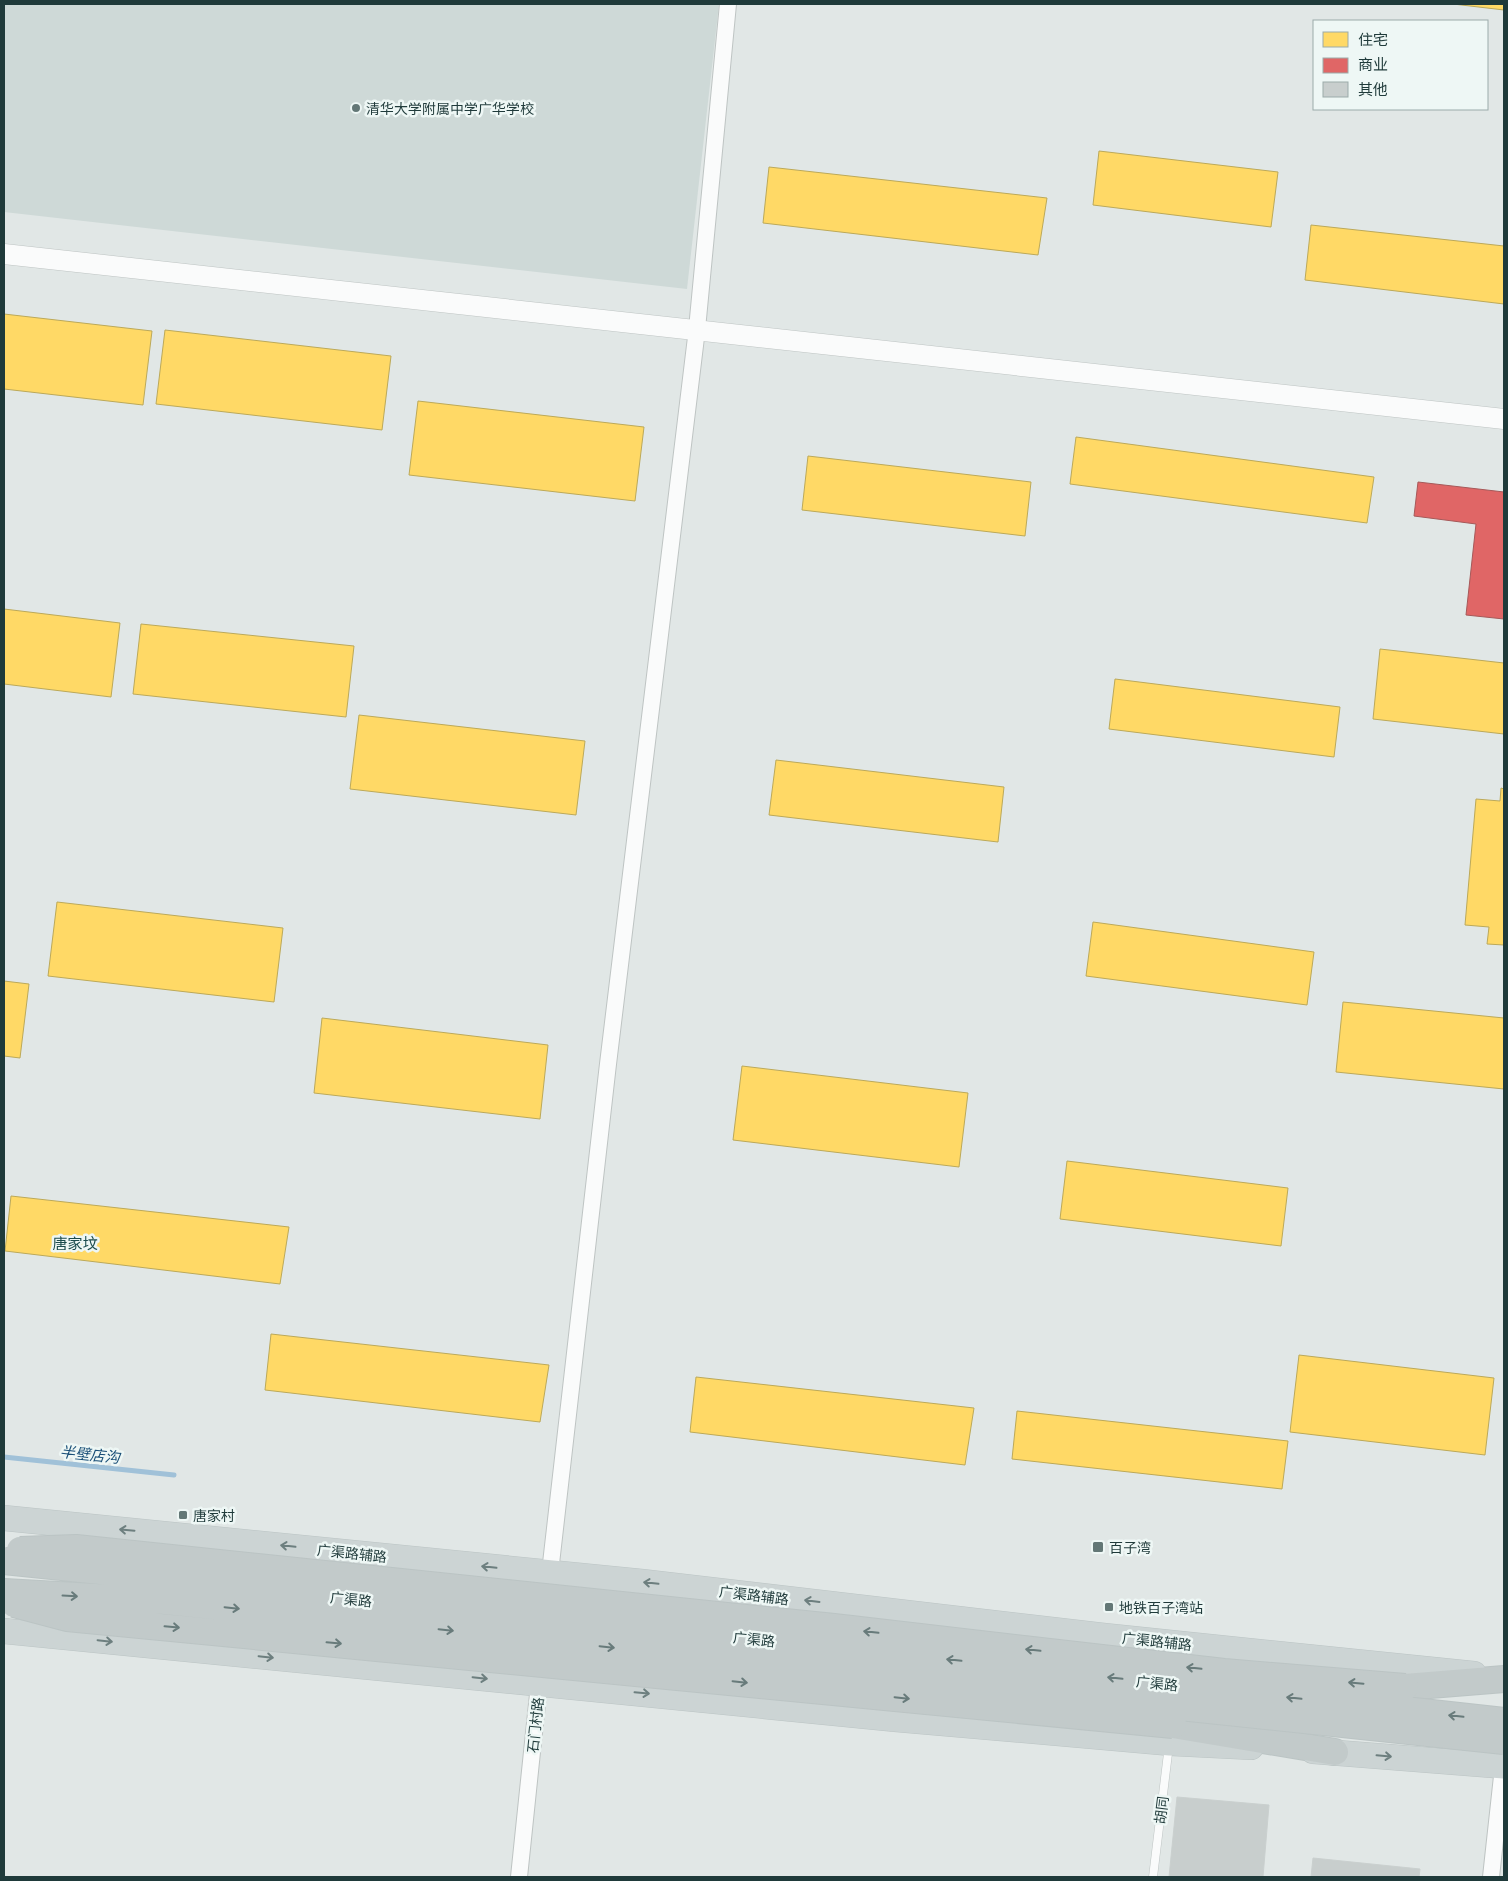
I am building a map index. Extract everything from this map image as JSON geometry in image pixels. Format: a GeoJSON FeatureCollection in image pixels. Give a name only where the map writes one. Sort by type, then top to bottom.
{"type":"FeatureCollection","features":[{"type":"Feature","properties":{"kind":"highway"},"geometry":{"type":"LineString","coordinates":[[4,1550],[76,1548],[824,1626],[1224,1672],[1404,1688],[1504,1678]]}},
{"type":"Feature","properties":{"kind":"highway","name":"广渠路"},"geometry":{"type":"LineString","coordinates":[[4,1561],[906,1655],[1504,1721]]}},
{"type":"Feature","properties":{"kind":"highway","name":"广渠路"},"geometry":{"type":"LineString","coordinates":[[4,1592],[166,1601],[1504,1757]]}},
{"type":"Feature","properties":{"kind":"highway"},"geometry":{"type":"LineString","coordinates":[[4,1601],[67,1618],[1336,1752]]}},
{"type":"Feature","properties":{"kind":"main road","name":"广渠路辅路"},"geometry":{"type":"LineString","coordinates":[[4,1518],[734,1592],[1105,1636],[1504,1678]]}},
{"type":"Feature","properties":{"kind":"main road"},"geometry":{"type":"LineString","coordinates":[[4,1631],[717,1700],[1171,1734]]}},
{"type":"Feature","properties":{"kind":"main road"},"geometry":{"type":"LineString","coordinates":[[1336,1752],[1504,1757]]}},
{"type":"Feature","properties":{"kind":"street","name":"石门村路"},"geometry":{"type":"LineString","coordinates":[[519,1877],[550,1573],[697,329],[728,4]]}},
{"type":"Feature","properties":{"kind":"street"},"geometry":{"type":"LineString","coordinates":[[4,254],[1504,419]]}},
{"type":"Feature","properties":{"kind":"street"},"geometry":{"type":"LineString","coordinates":[[365,1666],[395,1638],[412,1614],[407,1590],[388,1567],[375,1556]]}},
{"type":"Feature","properties":{"kind":"street"},"geometry":{"type":"LineString","coordinates":[[717,1700],[698,1666],[699,1624],[713,1605],[734,1592]]}},
{"type":"Feature","properties":{"kind":"street"},"geometry":{"type":"LineString","coordinates":[[1491,1877],[1504,1757]]}},
{"type":"Feature","properties":{"kind":"lane","name":"胡同"},"geometry":{"type":"LineString","coordinates":[[1153,1877],[1171,1734]]}},
{"type":"Feature","properties":{"kind":"shaded area","name":"清华大学附属中学广华学校"},"geometry":{"type":"Polygon","coordinates":[[[4,4],[719,4],[687,289],[4,212],[4,4]]]}},
{"type":"Feature","properties":{"kind":"building: 住宅"},"geometry":{"type":"Polygon","coordinates":[[[1453,4],[1504,4],[1504,10],[1453,4]]]}},
{"type":"Feature","properties":{"kind":"building: 住宅"},"geometry":{"type":"Polygon","coordinates":[[[1099,151],[1278,172],[1271,227],[1093,205],[1099,151]]]}},
{"type":"Feature","properties":{"kind":"building: 住宅"},"geometry":{"type":"Polygon","coordinates":[[[769,167],[1047,198],[1038,255],[763,223],[769,167]]]}},
{"type":"Feature","properties":{"kind":"building: 住宅"},"geometry":{"type":"Polygon","coordinates":[[[1311,225],[1504,246],[1504,304],[1305,280],[1311,225]]]}},
{"type":"Feature","properties":{"kind":"building: 住宅"},"geometry":{"type":"Polygon","coordinates":[[[4,314],[152,331],[143,405],[4,389],[4,314]]]}},
{"type":"Feature","properties":{"kind":"building: 住宅"},"geometry":{"type":"Polygon","coordinates":[[[165,330],[391,356],[382,430],[156,404],[165,330]]]}},
{"type":"Feature","properties":{"kind":"building: 住宅"},"geometry":{"type":"Polygon","coordinates":[[[418,401],[644,427],[635,501],[409,475],[418,401]]]}},
{"type":"Feature","properties":{"kind":"building: 住宅"},"geometry":{"type":"Polygon","coordinates":[[[1076,437],[1374,477],[1367,523],[1070,484],[1076,437]]]}},
{"type":"Feature","properties":{"kind":"building: 住宅"},"geometry":{"type":"Polygon","coordinates":[[[808,456],[1031,482],[1025,536],[802,510],[808,456]]]}},
{"type":"Feature","properties":{"kind":"building: 住宅"},"geometry":{"type":"Polygon","coordinates":[[[4,609],[120,623],[111,697],[4,684],[4,609]]]}},
{"type":"Feature","properties":{"kind":"building: 住宅"},"geometry":{"type":"Polygon","coordinates":[[[141,624],[354,646],[346,717],[133,694],[141,624]]]}},
{"type":"Feature","properties":{"kind":"building: 住宅"},"geometry":{"type":"Polygon","coordinates":[[[1380,649],[1504,663],[1504,734],[1373,719],[1380,649]]]}},
{"type":"Feature","properties":{"kind":"building: 住宅"},"geometry":{"type":"Polygon","coordinates":[[[1115,679],[1340,707],[1334,757],[1109,729],[1115,679]]]}},
{"type":"Feature","properties":{"kind":"building: 住宅"},"geometry":{"type":"Polygon","coordinates":[[[359,715],[585,741],[576,815],[350,789],[359,715]]]}},
{"type":"Feature","properties":{"kind":"building: 住宅"},"geometry":{"type":"Polygon","coordinates":[[[776,760],[1004,787],[998,842],[769,815],[776,760]]]}},
{"type":"Feature","properties":{"kind":"building: 住宅"},"geometry":{"type":"Polygon","coordinates":[[[1501,788],[1504,789],[1504,945],[1487,944],[1489,927],[1465,925],[1476,799],[1500,801],[1501,788]]]}},
{"type":"Feature","properties":{"kind":"building: 住宅"},"geometry":{"type":"Polygon","coordinates":[[[57,902],[283,928],[274,1002],[48,976],[57,902]]]}},
{"type":"Feature","properties":{"kind":"building: 住宅"},"geometry":{"type":"Polygon","coordinates":[[[1093,922],[1314,952],[1307,1005],[1086,976],[1093,922]]]}},
{"type":"Feature","properties":{"kind":"building: 住宅"},"geometry":{"type":"Polygon","coordinates":[[[4,981],[29,984],[20,1058],[4,1056],[4,981]]]}},
{"type":"Feature","properties":{"kind":"building: 住宅"},"geometry":{"type":"Polygon","coordinates":[[[1343,1002],[1504,1018],[1504,1089],[1336,1072],[1343,1002]]]}},
{"type":"Feature","properties":{"kind":"building: 住宅"},"geometry":{"type":"Polygon","coordinates":[[[322,1018],[548,1045],[540,1119],[314,1093],[322,1018]]]}},
{"type":"Feature","properties":{"kind":"building: 住宅"},"geometry":{"type":"Polygon","coordinates":[[[742,1066],[968,1093],[959,1167],[733,1140],[742,1066]]]}},
{"type":"Feature","properties":{"kind":"building: 住宅"},"geometry":{"type":"Polygon","coordinates":[[[1067,1161],[1288,1188],[1281,1246],[1060,1219],[1067,1161]]]}},
{"type":"Feature","properties":{"kind":"building: 住宅"},"geometry":{"type":"Polygon","coordinates":[[[11,1196],[289,1227],[280,1284],[5,1251],[11,1196]]]}},
{"type":"Feature","properties":{"kind":"building: 住宅"},"geometry":{"type":"Polygon","coordinates":[[[271,1334],[549,1365],[540,1422],[265,1390],[271,1334]]]}},
{"type":"Feature","properties":{"kind":"building: 住宅"},"geometry":{"type":"Polygon","coordinates":[[[1299,1355],[1494,1378],[1485,1455],[1290,1432],[1299,1355]]]}},
{"type":"Feature","properties":{"kind":"building: 住宅"},"geometry":{"type":"Polygon","coordinates":[[[696,1377],[974,1408],[965,1465],[690,1432],[696,1377]]]}},
{"type":"Feature","properties":{"kind":"building: 住宅"},"geometry":{"type":"Polygon","coordinates":[[[1017,1411],[1288,1441],[1282,1489],[1012,1459],[1017,1411]]]}},
{"type":"Feature","properties":{"kind":"building: 商业"},"geometry":{"type":"Polygon","coordinates":[[[1418,482],[1504,492],[1504,619],[1466,615],[1476,524],[1414,516],[1418,482]]]}},
{"type":"Feature","properties":{"kind":"building: 其他"},"geometry":{"type":"Polygon","coordinates":[[[1177,1797],[1269,1805],[1263,1877],[1169,1877],[1177,1797]]]}},
{"type":"Feature","properties":{"kind":"building: 其他"},"geometry":{"type":"Polygon","coordinates":[[[1313,1858],[1420,1869],[1419,1877],[1311,1877],[1313,1858]]]}},
{"type":"Feature","properties":{"kind":"waterway","name":"半壁店沟"},"geometry":{"type":"LineString","coordinates":[[4,1457],[174,1475]]}},
{"type":"Feature","properties":{"kind":"place","name":"清华大学附属中学广华学校"},"geometry":{"type":"Point","coordinates":[356,108]}},
{"type":"Feature","properties":{"kind":"place","name":"唐家村"},"geometry":{"type":"Point","coordinates":[183,1515]}},
{"type":"Feature","properties":{"kind":"place","name":"百子湾"},"geometry":{"type":"Point","coordinates":[1098,1547]}},
{"type":"Feature","properties":{"kind":"place","name":"地铁百子湾站"},"geometry":{"type":"Point","coordinates":[1109,1607]}},
{"type":"Feature","properties":{"kind":"district","name":"唐家坟"},"geometry":{"type":"Point","coordinates":[75,1243]}}]}
